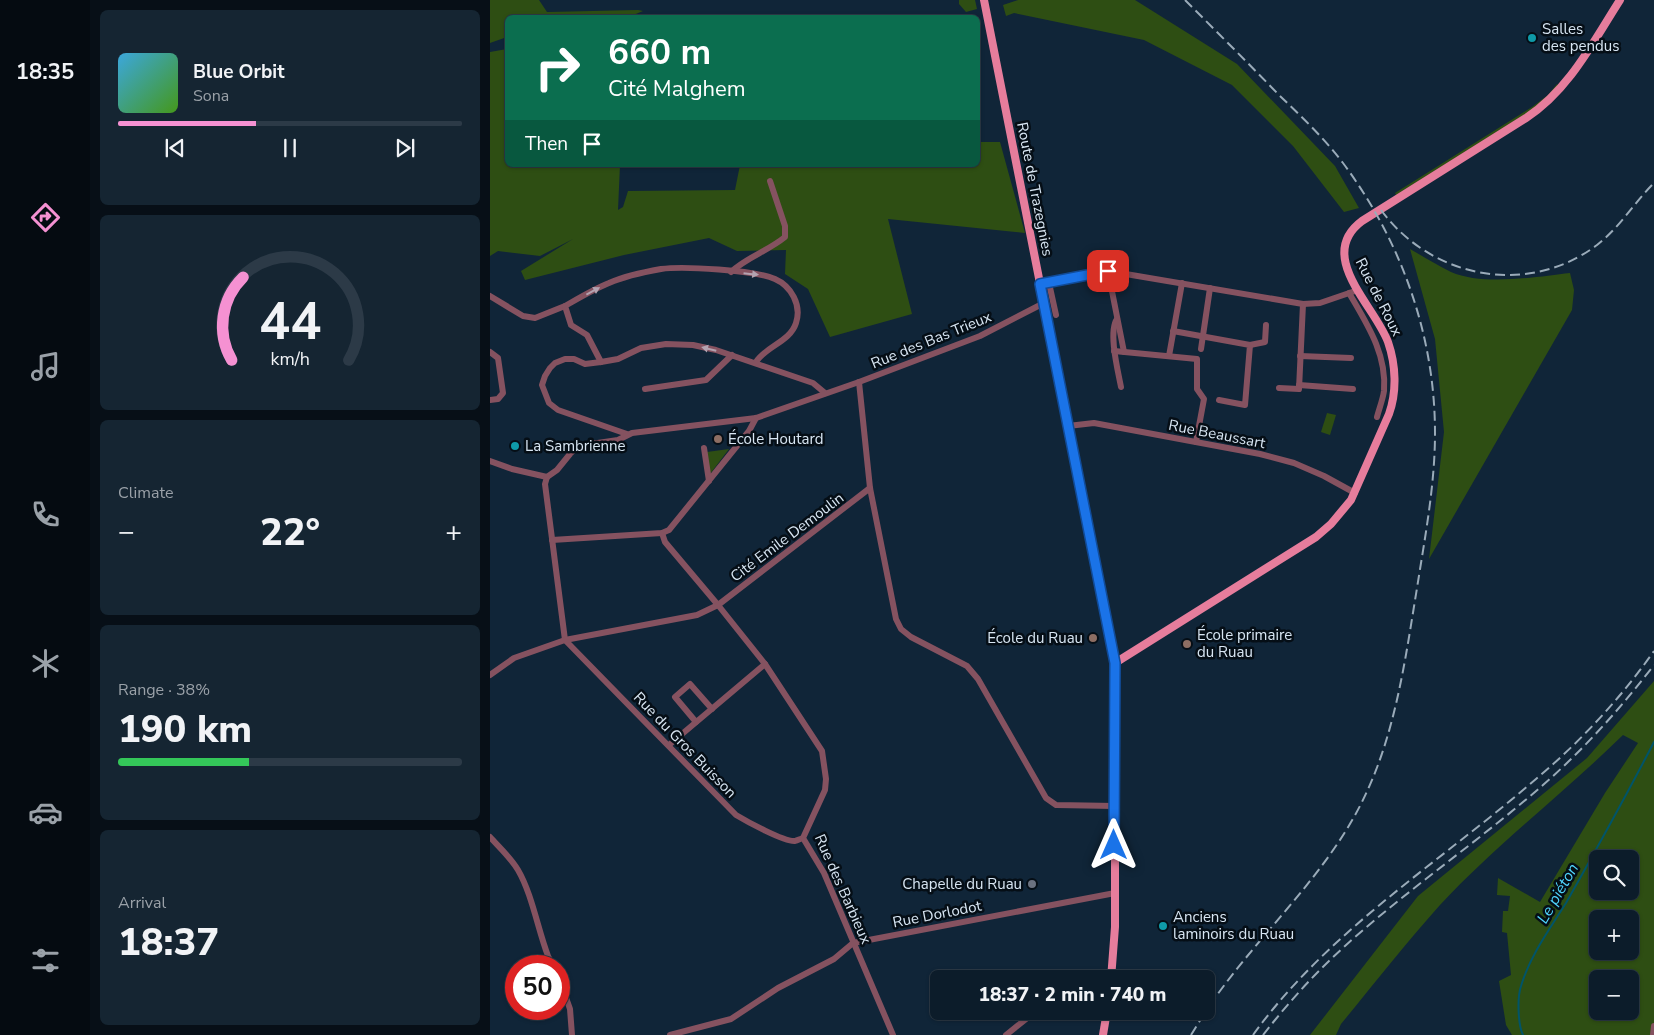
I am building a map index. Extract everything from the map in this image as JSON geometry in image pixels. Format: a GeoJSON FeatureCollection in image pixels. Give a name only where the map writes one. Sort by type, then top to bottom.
{"type":"FeatureCollection","features":[{"type":"Feature","properties":{"kind":"main road","name":"Route de Trazegnies"},"geometry":{"type":"LineString","coordinates":[[984,0],[1115,663],[1115,893],[1111,970]]}},
{"type":"Feature","properties":{"kind":"main road","name":"Rue de Roux"},"geometry":{"type":"LineString","coordinates":[[1115,663],[1316,537],[1339,516],[1355,493],[1390,410],[1394,381],[1392,357],[1387,340],[1348,272],[1344,259],[1346,244],[1353,229],[1390,203],[1546,104],[1565,84],[1620,0]]}},
{"type":"Feature","properties":{"kind":"main road"},"geometry":{"type":"LineString","coordinates":[[1103,1035],[1106,1020]]}},
{"type":"Feature","properties":{"kind":"street"},"geometry":{"type":"LineString","coordinates":[[731,272],[740,264],[775,245],[785,237],[785,226],[770,181]]}},
{"type":"Feature","properties":{"kind":"street"},"geometry":{"type":"LineString","coordinates":[[490,296],[523,316],[535,318],[565,306],[609,282],[662,269],[701,269],[762,275],[775,279],[785,285],[794,296],[798,307],[796,324],[791,332],[760,355],[756,362]]}},
{"type":"Feature","properties":{"kind":"street"},"geometry":{"type":"LineString","coordinates":[[1040,284],[1108,271],[1303,304],[1320,303],[1358,290]]}},
{"type":"Feature","properties":{"kind":"street"},"geometry":{"type":"LineString","coordinates":[[1108,271],[1124,352]]}},
{"type":"Feature","properties":{"kind":"street"},"geometry":{"type":"LineString","coordinates":[[1049,283],[1056,315]]}},
{"type":"Feature","properties":{"kind":"street"},"geometry":{"type":"LineString","coordinates":[[1169,356],[1182,283]]}},
{"type":"Feature","properties":{"kind":"street"},"geometry":{"type":"LineString","coordinates":[[1201,349],[1210,288]]}},
{"type":"Feature","properties":{"kind":"street","name":"Rue de Roux"},"geometry":{"type":"LineString","coordinates":[[1349,293],[1374,336],[1382,363],[1384,391],[1377,417]]}},
{"type":"Feature","properties":{"kind":"street","name":"Rue des Bas Trieux"},"geometry":{"type":"LineString","coordinates":[[627,434],[756,418],[859,382],[980,336],[1044,303]]}},
{"type":"Feature","properties":{"kind":"street"},"geometry":{"type":"LineString","coordinates":[[1279,388],[1299,389],[1303,304]]}},
{"type":"Feature","properties":{"kind":"street"},"geometry":{"type":"LineString","coordinates":[[565,306],[571,325],[587,335],[593,344],[600,362]]}},
{"type":"Feature","properties":{"kind":"street"},"geometry":{"type":"LineString","coordinates":[[1117,319],[1113,324],[1114,351],[1121,387]]}},
{"type":"Feature","properties":{"kind":"street"},"geometry":{"type":"LineString","coordinates":[[1173,332],[1250,345],[1265,342],[1266,325]]}},
{"type":"Feature","properties":{"kind":"street"},"geometry":{"type":"LineString","coordinates":[[627,434],[558,410],[549,403],[542,385],[550,368],[555,363],[564,359],[585,364],[618,359],[641,348],[666,344],[693,345],[756,362],[813,383],[825,393]]}},
{"type":"Feature","properties":{"kind":"street"},"geometry":{"type":"LineString","coordinates":[[1219,400],[1245,405],[1250,345]]}},
{"type":"Feature","properties":{"kind":"street"},"geometry":{"type":"LineString","coordinates":[[1114,351],[1197,359],[1197,389],[1204,399],[1196,442]]}},
{"type":"Feature","properties":{"kind":"street"},"geometry":{"type":"LineString","coordinates":[[490,352],[498,358],[503,393],[498,399],[490,400]]}},
{"type":"Feature","properties":{"kind":"street"},"geometry":{"type":"LineString","coordinates":[[645,389],[706,380],[732,355]]}},
{"type":"Feature","properties":{"kind":"street"},"geometry":{"type":"LineString","coordinates":[[1300,356],[1352,358]]}},
{"type":"Feature","properties":{"kind":"street"},"geometry":{"type":"LineString","coordinates":[[859,382],[870,488],[896,619],[901,629],[911,637],[967,666],[978,679],[1046,798],[1056,805],[1114,806]]}},
{"type":"Feature","properties":{"kind":"street"},"geometry":{"type":"LineString","coordinates":[[1299,386],[1353,389]]}},
{"type":"Feature","properties":{"kind":"street"},"geometry":{"type":"LineString","coordinates":[[552,540],[662,533],[669,530],[749,431],[756,418]]}},
{"type":"Feature","properties":{"kind":"street","name":"Rue Beaussart"},"geometry":{"type":"LineString","coordinates":[[1068,426],[1094,423],[1260,454],[1294,463],[1324,476],[1355,493]]}},
{"type":"Feature","properties":{"kind":"street"},"geometry":{"type":"LineString","coordinates":[[565,640],[545,484],[547,477],[557,470],[575,449],[584,445],[618,440],[627,434]]}},
{"type":"Feature","properties":{"kind":"street"},"geometry":{"type":"LineString","coordinates":[[704,448],[708,481]]}},
{"type":"Feature","properties":{"kind":"street"},"geometry":{"type":"LineString","coordinates":[[490,461],[512,470],[547,477]]}},
{"type":"Feature","properties":{"kind":"street","name":"Cité Emile Demoulin"},"geometry":{"type":"LineString","coordinates":[[490,675],[514,658],[565,640],[697,615],[718,605],[870,488]]}},
{"type":"Feature","properties":{"kind":"street","name":"Rue des Barbieux"},"geometry":{"type":"LineString","coordinates":[[662,533],[665,542],[765,664],[818,743],[825,765],[825,790],[803,838],[824,873],[893,1035]]}},
{"type":"Feature","properties":{"kind":"street","name":"Rue du Gros Buisson"},"geometry":{"type":"LineString","coordinates":[[565,640],[736,815],[749,823],[787,839],[795,841],[803,838]]}},
{"type":"Feature","properties":{"kind":"street"},"geometry":{"type":"LineString","coordinates":[[669,746],[765,664]]}},
{"type":"Feature","properties":{"kind":"street"},"geometry":{"type":"LineString","coordinates":[[696,722],[675,697],[690,684],[712,709]]}},
{"type":"Feature","properties":{"kind":"street"},"geometry":{"type":"LineString","coordinates":[[490,837],[510,858],[518,871],[548,955]]}},
{"type":"Feature","properties":{"kind":"street","name":"Rue Dorlodot"},"geometry":{"type":"LineString","coordinates":[[853,942],[1115,893]]}},
{"type":"Feature","properties":{"kind":"street"},"geometry":{"type":"LineString","coordinates":[[670,1035],[730,1018],[778,988],[834,959],[853,942]]}},
{"type":"Feature","properties":{"kind":"street"},"geometry":{"type":"LineString","coordinates":[[570,1009],[572,1035]]}},
{"type":"Feature","properties":{"kind":"street"},"geometry":{"type":"LineString","coordinates":[[1006,1035],[1025,1020]]}},
{"type":"Feature","properties":{"kind":"street"},"geometry":{"type":"LineString","coordinates":[[1653,1035],[1654,1026]]}},
{"type":"Feature","properties":{"kind":"green space"},"geometry":{"type":"Polygon","coordinates":[[[490,0],[539,0],[547,12],[643,11],[633,15],[505,15],[505,38],[490,43],[490,0]]]}},
{"type":"Feature","properties":{"kind":"green space"},"geometry":{"type":"Polygon","coordinates":[[[959,0],[975,0],[977,9],[966,12],[959,4],[959,0]]]}},
{"type":"Feature","properties":{"kind":"green space"},"geometry":{"type":"Polygon","coordinates":[[[1018,0],[1135,0],[1237,64],[1335,166],[1359,208],[1344,212],[1293,146],[1232,85],[1144,40],[1014,13],[1006,16],[1003,5],[1018,0]]]}},
{"type":"Feature","properties":{"kind":"green space"},"geometry":{"type":"Polygon","coordinates":[[[505,49],[505,167],[620,167],[618,210],[623,207],[628,191],[735,190],[740,167],[980,167],[980,142],[1000,142],[1025,233],[888,219],[912,314],[830,337],[808,289],[785,274],[786,250],[737,251],[709,238],[624,255],[525,280],[521,271],[573,239],[540,256],[498,251],[490,256],[490,52],[505,49]]]}},
{"type":"Feature","properties":{"kind":"green space"},"geometry":{"type":"Polygon","coordinates":[[[1557,84],[1559,86],[1533,109],[1396,195],[1395,193],[1532,107],[1548,95],[1557,84]]]}},
{"type":"Feature","properties":{"kind":"green space"},"geometry":{"type":"Polygon","coordinates":[[[1410,249],[1451,272],[1478,279],[1526,278],[1570,273],[1574,290],[1572,310],[1429,559],[1444,432],[1435,339],[1410,249]]]}},
{"type":"Feature","properties":{"kind":"green space"},"geometry":{"type":"Polygon","coordinates":[[[1327,413],[1336,415],[1330,435],[1321,432],[1327,413]]]}},
{"type":"Feature","properties":{"kind":"green space"},"geometry":{"type":"Polygon","coordinates":[[[729,449],[710,474],[707,452],[729,449]]]}},
{"type":"Feature","properties":{"kind":"green space"},"geometry":{"type":"Polygon","coordinates":[[[1654,681],[1654,1035],[1512,1035],[1506,1025],[1499,981],[1511,975],[1507,933],[1502,932],[1503,911],[1508,911],[1510,896],[1497,895],[1498,878],[1540,902],[1605,793],[1638,743],[1623,735],[1484,861],[1440,905],[1402,949],[1341,1024],[1336,1035],[1310,1035],[1418,896],[1587,758],[1654,681]]]}},
{"type":"Feature","properties":{"kind":"waterway","name":"Le piéton"},"geometry":{"type":"LineString","coordinates":[[1523,1035],[1519,1018],[1519,997],[1529,964],[1566,903],[1654,742]]}},
{"type":"Feature","properties":{"kind":"railway"},"geometry":{"type":"LineString","coordinates":[[1185,0],[1328,145],[1364,193],[1382,224],[1398,257],[1421,325],[1429,360],[1435,433],[1429,511],[1407,647],[1396,706],[1379,762],[1368,790],[1338,843],[1215,998]]}},
{"type":"Feature","properties":{"kind":"railway"},"geometry":{"type":"LineString","coordinates":[[1381,210],[1402,233],[1427,252],[1454,265],[1482,273],[1512,275],[1541,271],[1570,261],[1597,245],[1613,231],[1654,183]]}},
{"type":"Feature","properties":{"kind":"railway"},"geometry":{"type":"LineString","coordinates":[[1253,1035],[1283,997],[1350,930],[1499,810],[1568,750],[1614,702],[1654,651]]}},
{"type":"Feature","properties":{"kind":"railway"},"geometry":{"type":"LineString","coordinates":[[1263,1035],[1302,989],[1345,946],[1519,806],[1573,757],[1601,728],[1654,665]]}},
{"type":"Feature","properties":{"kind":"railway"},"geometry":{"type":"LineString","coordinates":[[1191,1035],[1200,1020]]}},
{"type":"Feature","properties":{"kind":"place","name":"Salles des pendus"},"geometry":{"type":"Point","coordinates":[1532,38]}},
{"type":"Feature","properties":{"kind":"place","name":"École Houtard"},"geometry":{"type":"Point","coordinates":[718,439]}},
{"type":"Feature","properties":{"kind":"place","name":"La Sambrienne"},"geometry":{"type":"Point","coordinates":[515,446]}},
{"type":"Feature","properties":{"kind":"place","name":"École du Ruau"},"geometry":{"type":"Point","coordinates":[1093,638]}},
{"type":"Feature","properties":{"kind":"place","name":"École primaire du Ruau"},"geometry":{"type":"Point","coordinates":[1187,644]}},
{"type":"Feature","properties":{"kind":"place","name":"Chapelle du Ruau"},"geometry":{"type":"Point","coordinates":[1032,884]}},
{"type":"Feature","properties":{"kind":"place","name":"Anciens laminoirs du Ruau"},"geometry":{"type":"Point","coordinates":[1163,926]}},
{"type":"Feature","properties":{"kind":"route"},"geometry":{"type":"LineString","coordinates":[[1108,271],[1040,284],[1115,663],[1114,845]]}}]}
